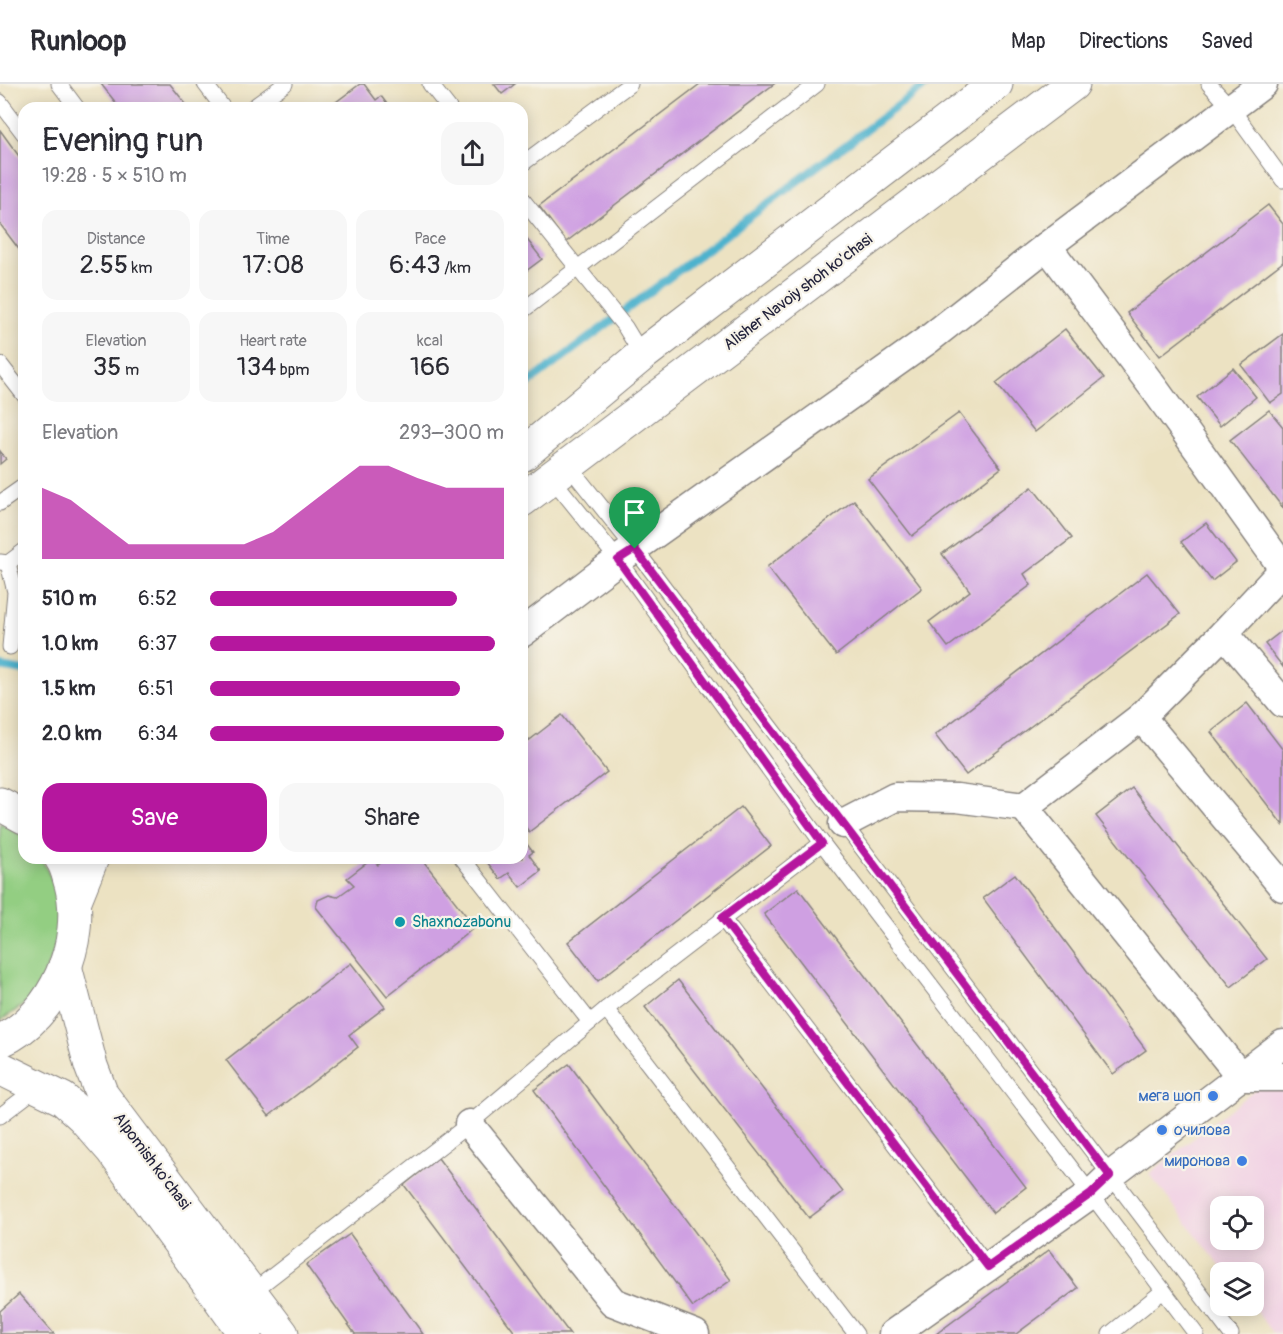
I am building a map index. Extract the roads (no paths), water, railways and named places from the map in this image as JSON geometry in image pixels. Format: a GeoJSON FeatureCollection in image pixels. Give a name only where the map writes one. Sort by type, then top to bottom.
{"type":"FeatureCollection","features":[{"type":"Feature","properties":{"kind":"main road"},"geometry":{"type":"LineString","coordinates":[[528,449],[642,355],[996,84]]}},
{"type":"Feature","properties":{"kind":"main road","name":"Alisher Navoiy shoh ko'chasi"},"geometry":{"type":"LineString","coordinates":[[528,495],[1073,84]]}},
{"type":"Feature","properties":{"kind":"main road"},"geometry":{"type":"LineString","coordinates":[[0,799],[18,795]]}},
{"type":"Feature","properties":{"kind":"main road"},"geometry":{"type":"LineString","coordinates":[[0,804],[18,814]]}},
{"type":"Feature","properties":{"kind":"main road"},"geometry":{"type":"LineString","coordinates":[[65,864],[75,900]]}},
{"type":"Feature","properties":{"kind":"main road"},"geometry":{"type":"LineString","coordinates":[[0,1041],[12,1036],[34,1017],[56,986],[65,966],[72,937],[75,900],[90,864]]}},
{"type":"Feature","properties":{"kind":"main road","name":"Alpomish ko'chasi"},"geometry":{"type":"LineString","coordinates":[[65,966],[91,1066],[102,1095],[282,1334]]}},
{"type":"Feature","properties":{"kind":"main road","name":"Alpomish ko'chasi"},"geometry":{"type":"LineString","coordinates":[[0,1068],[63,1099],[83,1117],[112,1150],[245,1334]]}},
{"type":"Feature","properties":{"kind":"street"},"geometry":{"type":"LineString","coordinates":[[528,628],[626,554],[930,339],[1047,246],[1263,84]]}},
{"type":"Feature","properties":{"kind":"street"},"geometry":{"type":"LineString","coordinates":[[1024,807],[1141,717],[1283,569],[1156,391],[1047,246]]}},
{"type":"Feature","properties":{"kind":"street"},"geometry":{"type":"LineString","coordinates":[[1224,633],[1283,703]]}},
{"type":"Feature","properties":{"kind":"street"},"geometry":{"type":"LineString","coordinates":[[1141,717],[1283,887]]}},
{"type":"Feature","properties":{"kind":"street"},"geometry":{"type":"LineString","coordinates":[[843,824],[895,797],[957,798],[1024,807],[1241,1077]]}},
{"type":"Feature","properties":{"kind":"street"},"geometry":{"type":"LineString","coordinates":[[893,1334],[1101,1185],[1283,1044]]}},
{"type":"Feature","properties":{"kind":"street"},"geometry":{"type":"LineString","coordinates":[[1241,1077],[1283,1077]]}},
{"type":"Feature","properties":{"kind":"street"},"geometry":{"type":"LineString","coordinates":[[469,1124],[614,1302],[695,1334]]}},
{"type":"Feature","properties":{"kind":"lane"},"geometry":{"type":"LineString","coordinates":[[59,84],[72,102]]}},
{"type":"Feature","properties":{"kind":"lane"},"geometry":{"type":"LineString","coordinates":[[205,84],[218,102]]}},
{"type":"Feature","properties":{"kind":"lane"},"geometry":{"type":"LineString","coordinates":[[260,102],[285,84]]}},
{"type":"Feature","properties":{"kind":"lane"},"geometry":{"type":"LineString","coordinates":[[430,84],[445,102]]}},
{"type":"Feature","properties":{"kind":"lane"},"geometry":{"type":"LineString","coordinates":[[528,160],[630,84]]}},
{"type":"Feature","properties":{"kind":"lane"},"geometry":{"type":"LineString","coordinates":[[528,306],[817,84]]}},
{"type":"Feature","properties":{"kind":"lane"},"geometry":{"type":"LineString","coordinates":[[1209,84],[1232,108],[1283,180]]}},
{"type":"Feature","properties":{"kind":"lane"},"geometry":{"type":"LineString","coordinates":[[0,102],[18,126]]}},
{"type":"Feature","properties":{"kind":"lane"},"geometry":{"type":"LineString","coordinates":[[528,206],[625,327],[642,355]]}},
{"type":"Feature","properties":{"kind":"lane"},"geometry":{"type":"LineString","coordinates":[[0,364],[18,387]]}},
{"type":"Feature","properties":{"kind":"lane"},"geometry":{"type":"LineString","coordinates":[[559,471],[843,824],[1101,1185],[1163,1291],[1196,1334]]}},
{"type":"Feature","properties":{"kind":"lane"},"geometry":{"type":"LineString","coordinates":[[559,471],[626,554],[822,843],[1101,1185],[1231,1334]]}},
{"type":"Feature","properties":{"kind":"lane"},"geometry":{"type":"LineString","coordinates":[[0,504],[18,490]]}},
{"type":"Feature","properties":{"kind":"lane"},"geometry":{"type":"LineString","coordinates":[[11,647],[15,592],[4,562],[18,554]]}},
{"type":"Feature","properties":{"kind":"lane"},"geometry":{"type":"LineString","coordinates":[[252,1292],[469,1124],[606,1009],[822,843]]}},
{"type":"Feature","properties":{"kind":"lane"},"geometry":{"type":"LineString","coordinates":[[467,864],[590,1022]]}},
{"type":"Feature","properties":{"kind":"lane"},"geometry":{"type":"LineString","coordinates":[[722,918],[988,1267]]}},
{"type":"Feature","properties":{"kind":"lane"},"geometry":{"type":"LineString","coordinates":[[606,1009],[856,1334]]}},
{"type":"Feature","properties":{"kind":"lane"},"geometry":{"type":"LineString","coordinates":[[0,1116],[38,1087]]}},
{"type":"Feature","properties":{"kind":"lane"},"geometry":{"type":"LineString","coordinates":[[1110,1334],[1163,1291]]}},
{"type":"Feature","properties":{"kind":"waterway"},"geometry":{"type":"LineString","coordinates":[[528,383],[927,84]]}},
{"type":"Feature","properties":{"kind":"waterway"},"geometry":{"type":"LineString","coordinates":[[0,667],[18,670]]}},
{"type":"Feature","properties":{"kind":"place","name":"Shaxnozabonu"},"geometry":{"type":"Point","coordinates":[400,922]}},
{"type":"Feature","properties":{"kind":"place","name":"мега шоп"},"geometry":{"type":"Point","coordinates":[1213,1096]}},
{"type":"Feature","properties":{"kind":"place","name":"очилова"},"geometry":{"type":"Point","coordinates":[1162,1130]}},
{"type":"Feature","properties":{"kind":"place","name":"миронова"},"geometry":{"type":"Point","coordinates":[1242,1161]}}]}
